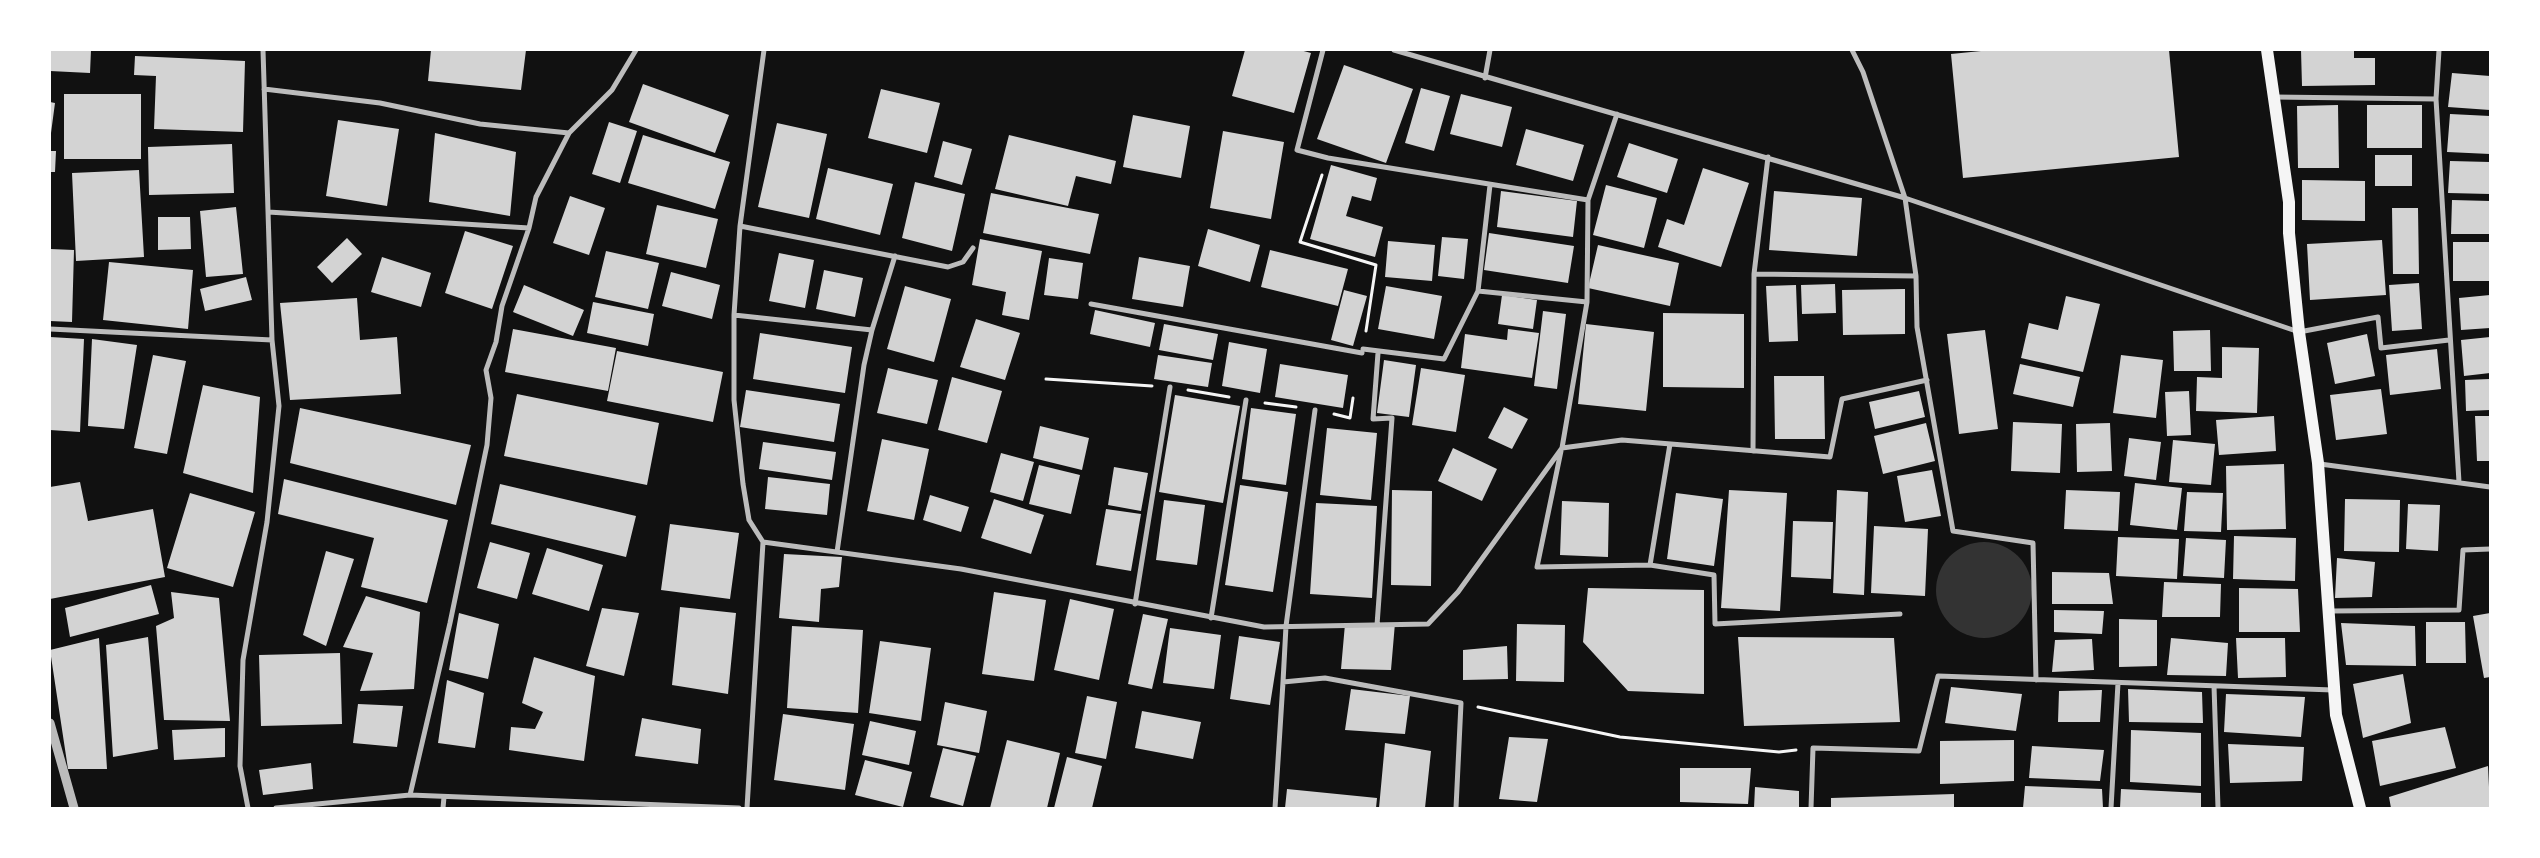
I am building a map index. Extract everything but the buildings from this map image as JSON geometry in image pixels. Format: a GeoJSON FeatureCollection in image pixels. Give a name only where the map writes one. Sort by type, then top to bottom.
{"type":"FeatureCollection","features":[{"type":"Feature","properties":{"kind":"main road"},"geometry":{"type":"LineString","coordinates":[[2267,50],[2289,202],[2289,233],[2299,332],[2318,463],[2327,611],[2336,715],[2360,808]]}},
{"type":"Feature","properties":{"kind":"street"},"geometry":{"type":"LineString","coordinates":[[248,808],[240,766],[243,660],[267,522],[279,406],[272,340],[263,50]]}},
{"type":"Feature","properties":{"kind":"street"},"geometry":{"type":"LineString","coordinates":[[410,795],[450,622],[487,445],[491,398],[486,370],[496,342],[502,306],[529,228],[536,197],[570,133],[612,90],[636,50]]}},
{"type":"Feature","properties":{"kind":"street"},"geometry":{"type":"LineString","coordinates":[[747,808],[763,542],[749,520],[743,484],[734,400],[734,315],[740,226],[764,50]]}},
{"type":"Feature","properties":{"kind":"street"},"geometry":{"type":"LineString","coordinates":[[1323,50],[1297,150],[1328,158],[1588,200]]}},
{"type":"Feature","properties":{"kind":"street"},"geometry":{"type":"LineString","coordinates":[[1394,50],[1485,78],[1768,157],[1905,198],[2299,332],[2378,316],[2381,348],[2449,340]]}},
{"type":"Feature","properties":{"kind":"street"},"geometry":{"type":"LineString","coordinates":[[1485,78],[1490,50]]}},
{"type":"Feature","properties":{"kind":"street"},"geometry":{"type":"LineString","coordinates":[[1852,50],[1863,72],[1905,198],[1916,276],[1918,326],[1954,531],[2033,543],[2036,680]]}},
{"type":"Feature","properties":{"kind":"street"},"geometry":{"type":"LineString","coordinates":[[2439,50],[2436,99],[2459,482]]}},
{"type":"Feature","properties":{"kind":"street"},"geometry":{"type":"LineString","coordinates":[[264,89],[380,103],[480,124],[570,133]]}},
{"type":"Feature","properties":{"kind":"street"},"geometry":{"type":"LineString","coordinates":[[2274,97],[2436,99]]}},
{"type":"Feature","properties":{"kind":"street"},"geometry":{"type":"LineString","coordinates":[[1617,114],[1588,200],[1587,302],[1562,448],[1537,567],[1650,565],[1714,575],[1715,624],[1900,614]]}},
{"type":"Feature","properties":{"kind":"street"},"geometry":{"type":"LineString","coordinates":[[1754,451],[1754,274],[1768,157]]}},
{"type":"Feature","properties":{"kind":"street"},"geometry":{"type":"LineString","coordinates":[[1091,304],[1362,351],[1444,359],[1478,291],[1490,185]]}},
{"type":"Feature","properties":{"kind":"street"},"geometry":{"type":"LineString","coordinates":[[268,212],[529,228]]}},
{"type":"Feature","properties":{"kind":"street"},"geometry":{"type":"LineString","coordinates":[[740,226],[948,267],[963,262],[973,248]]}},
{"type":"Feature","properties":{"kind":"street"},"geometry":{"type":"LineString","coordinates":[[836,552],[864,365],[872,330],[895,256]]}},
{"type":"Feature","properties":{"kind":"street"},"geometry":{"type":"LineString","coordinates":[[1754,274],[1916,276]]}},
{"type":"Feature","properties":{"kind":"street"},"geometry":{"type":"LineString","coordinates":[[1478,291],[1587,302]]}},
{"type":"Feature","properties":{"kind":"street"},"geometry":{"type":"LineString","coordinates":[[734,315],[872,330]]}},
{"type":"Feature","properties":{"kind":"street"},"geometry":{"type":"LineString","coordinates":[[50,329],[272,340]]}},
{"type":"Feature","properties":{"kind":"street"},"geometry":{"type":"LineString","coordinates":[[1377,625],[1392,418],[1373,419],[1378,353]]}},
{"type":"Feature","properties":{"kind":"street"},"geometry":{"type":"LineString","coordinates":[[763,542],[961,569],[1135,604],[1264,627],[1428,624],[1458,592],[1562,448],[1622,440],[1830,457],[1842,399],[1927,380]]}},
{"type":"Feature","properties":{"kind":"street"},"geometry":{"type":"LineString","coordinates":[[1135,604],[1170,387]]}},
{"type":"Feature","properties":{"kind":"street"},"geometry":{"type":"LineString","coordinates":[[1211,618],[1246,400]]}},
{"type":"Feature","properties":{"kind":"street"},"geometry":{"type":"LineString","coordinates":[[1275,808],[1286,626],[1315,410]]}},
{"type":"Feature","properties":{"kind":"street"},"geometry":{"type":"LineString","coordinates":[[1650,565],[1670,444]]}},
{"type":"Feature","properties":{"kind":"street"},"geometry":{"type":"LineString","coordinates":[[2318,463],[2490,488]]}},
{"type":"Feature","properties":{"kind":"street"},"geometry":{"type":"LineString","coordinates":[[2327,611],[2459,610],[2463,550],[2490,549]]}},
{"type":"Feature","properties":{"kind":"street"},"geometry":{"type":"LineString","coordinates":[[1811,808],[1813,748],[1919,751],[1938,676],[2334,690]]}},
{"type":"Feature","properties":{"kind":"street"},"geometry":{"type":"LineString","coordinates":[[1283,682],[1326,678],[1460,703],[1456,808]]}},
{"type":"Feature","properties":{"kind":"street"},"geometry":{"type":"LineString","coordinates":[[2111,808],[2118,683]]}},
{"type":"Feature","properties":{"kind":"street"},"geometry":{"type":"LineString","coordinates":[[2214,686],[2218,808]]}},
{"type":"Feature","properties":{"kind":"street"},"geometry":{"type":"LineString","coordinates":[[50,723],[74,808]]}},
{"type":"Feature","properties":{"kind":"street"},"geometry":{"type":"LineString","coordinates":[[276,808],[410,795],[739,808]]}},
{"type":"Feature","properties":{"kind":"street"},"geometry":{"type":"LineString","coordinates":[[443,808],[444,797]]}},
{"type":"Feature","properties":{"kind":"path"},"geometry":{"type":"LineString","coordinates":[[1460,703],[1620,736],[1779,752],[1813,748]]}},
{"type":"Feature","properties":{"kind":"shaded area"},"geometry":{"type":"Polygon","coordinates":[[[1984,542],[2002,546],[2018,556],[2028,572],[2032,590],[2028,608],[2018,624],[2002,634],[1984,638],[1966,634],[1950,624],[1940,608],[1936,590],[1940,572],[1950,556],[1966,546],[1984,542]]]}}]}
